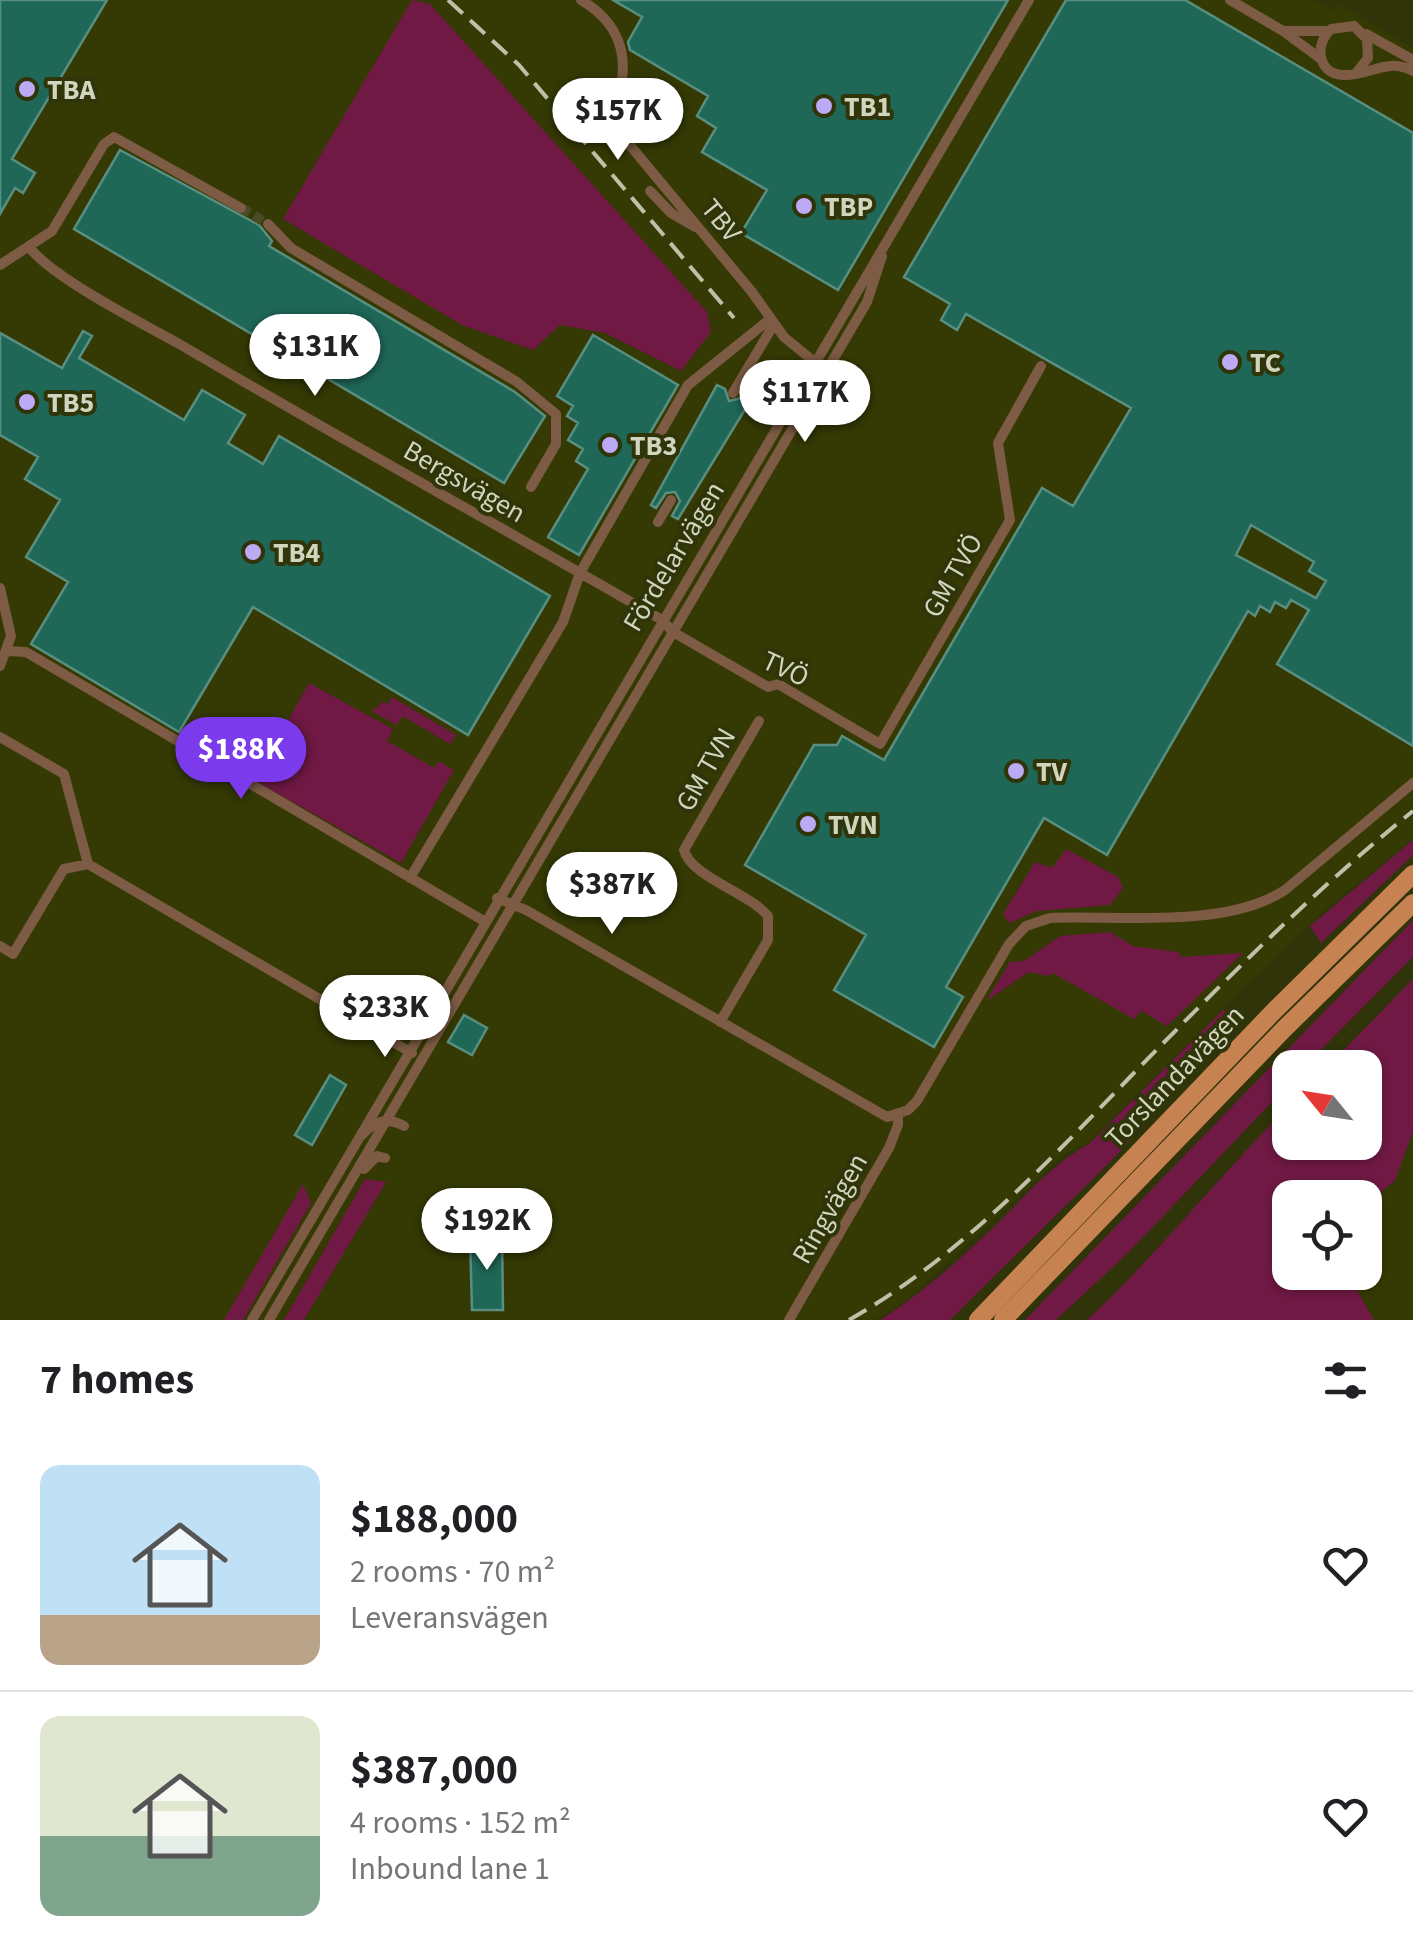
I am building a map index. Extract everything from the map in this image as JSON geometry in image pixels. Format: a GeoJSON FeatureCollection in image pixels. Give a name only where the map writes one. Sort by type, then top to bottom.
{"type":"FeatureCollection","features":[{"type":"Feature","properties":{"kind":"main road","name":"Torslandavägen"},"geometry":{"type":"LineString","coordinates":[[978,1320],[1274,1011],[1413,874]]}},
{"type":"Feature","properties":{"kind":"main road","name":"Torslandavägen"},"geometry":{"type":"LineString","coordinates":[[1003,1320],[1297,1015],[1413,902]]}},
{"type":"Feature","properties":{"kind":"street","name":"TBV"},"geometry":{"type":"LineString","coordinates":[[581,0],[606,14],[615,32],[622,67],[612,117],[631,147],[772,321],[814,362],[827,368]]}},
{"type":"Feature","properties":{"kind":"street","name":"Fördelarvägen"},"geometry":{"type":"LineString","coordinates":[[508,902],[662,620],[1029,0]]}},
{"type":"Feature","properties":{"kind":"street"},"geometry":{"type":"LineString","coordinates":[[1230,0],[1283,31],[1334,73],[1395,64],[1413,70]]}},
{"type":"Feature","properties":{"kind":"street"},"geometry":{"type":"LineString","coordinates":[[1283,31],[1328,31],[1346,25],[1413,60]]}},
{"type":"Feature","properties":{"kind":"street"},"geometry":{"type":"LineString","coordinates":[[1321,60],[1320,44],[1328,31]]}},
{"type":"Feature","properties":{"kind":"street"},"geometry":{"type":"LineString","coordinates":[[1356,72],[1369,54],[1363,33]]}},
{"type":"Feature","properties":{"kind":"street"},"geometry":{"type":"LineString","coordinates":[[0,265],[52,231],[104,144],[114,137],[241,208]]}},
{"type":"Feature","properties":{"kind":"street"},"geometry":{"type":"LineString","coordinates":[[650,191],[671,213],[711,242]]}},
{"type":"Feature","properties":{"kind":"street"},"geometry":{"type":"LineString","coordinates":[[268,224],[291,248],[517,382],[556,414],[556,444],[530,487]]}},
{"type":"Feature","properties":{"kind":"street","name":"Fördelarvägen"},"geometry":{"type":"LineString","coordinates":[[508,902],[867,302],[888,236]]}},
{"type":"Feature","properties":{"kind":"street","name":"Bergsvägen"},"geometry":{"type":"LineString","coordinates":[[29,247],[37,258],[86,290],[662,620],[673,632]]}},
{"type":"Feature","properties":{"kind":"street"},"geometry":{"type":"LineString","coordinates":[[733,394],[772,321]]}},
{"type":"Feature","properties":{"kind":"street"},"geometry":{"type":"LineString","coordinates":[[410,878],[563,622],[580,573],[688,386],[772,321]]}},
{"type":"Feature","properties":{"kind":"street","name":"GM TVÖ"},"geometry":{"type":"LineString","coordinates":[[880,744],[1010,520],[998,442],[1042,366]]}},
{"type":"Feature","properties":{"kind":"street"},"geometry":{"type":"LineString","coordinates":[[658,522],[670,500]]}},
{"type":"Feature","properties":{"kind":"street"},"geometry":{"type":"LineString","coordinates":[[0,588],[9,616],[8,651],[0,666]]}},
{"type":"Feature","properties":{"kind":"street","name":"TVÖ"},"geometry":{"type":"LineString","coordinates":[[673,632],[768,687],[778,684],[880,744]]}},
{"type":"Feature","properties":{"kind":"street"},"geometry":{"type":"LineString","coordinates":[[8,651],[26,652],[484,921]]}},
{"type":"Feature","properties":{"kind":"street","name":"GM TVN"},"geometry":{"type":"LineString","coordinates":[[720,1022],[768,940],[768,916],[751,900],[695,866],[684,850],[759,720]]}},
{"type":"Feature","properties":{"kind":"street"},"geometry":{"type":"LineString","coordinates":[[0,737],[64,774],[88,864]]}},
{"type":"Feature","properties":{"kind":"street"},"geometry":{"type":"LineString","coordinates":[[508,902],[887,1117],[898,1115],[917,1101],[1008,944],[1026,926],[1050,918],[1216,913],[1266,901],[1285,890],[1413,783]]}},
{"type":"Feature","properties":{"kind":"street"},"geometry":{"type":"LineString","coordinates":[[0,946],[13,954],[64,869],[88,864],[417,1056]]}},
{"type":"Feature","properties":{"kind":"street"},"geometry":{"type":"LineString","coordinates":[[269,1320],[405,1086],[484,921],[508,902]]}},
{"type":"Feature","properties":{"kind":"street"},"geometry":{"type":"LineString","coordinates":[[351,1146],[368,1128],[417,1056],[508,902]]}},
{"type":"Feature","properties":{"kind":"street"},"geometry":{"type":"LineString","coordinates":[[252,1320],[351,1146],[417,1056],[508,902]]}},
{"type":"Feature","properties":{"kind":"street"},"geometry":{"type":"LineString","coordinates":[[398,1111],[417,1056]]}},
{"type":"Feature","properties":{"kind":"street"},"geometry":{"type":"LineString","coordinates":[[368,1128],[385,1121],[404,1126],[398,1098]]}},
{"type":"Feature","properties":{"kind":"street","name":"Ringvägen"},"geometry":{"type":"LineString","coordinates":[[789,1320],[889,1148],[898,1115]]}},
{"type":"Feature","properties":{"kind":"street"},"geometry":{"type":"LineString","coordinates":[[344,1191],[355,1184],[376,1156],[385,1158]]}},
{"type":"Feature","properties":{"kind":"shaded area"},"geometry":{"type":"Polygon","coordinates":[[[0,0],[1314,0],[1333,11],[1339,4],[1413,48],[1413,839],[1322,912],[1088,1142],[1066,1153],[906,1301],[874,1320],[0,1320],[0,0]]]}},
{"type":"Feature","properties":{"kind":"shaded area"},"geometry":{"type":"Polygon","coordinates":[[[412,0],[430,4],[707,312],[711,332],[681,371],[605,333],[560,325],[533,350],[462,325],[283,219],[412,0]]]}},
{"type":"Feature","properties":{"kind":"shaded area"},"geometry":{"type":"Polygon","coordinates":[[[309,683],[393,729],[387,741],[434,768],[438,761],[454,770],[401,863],[254,780],[309,683]]]}},
{"type":"Feature","properties":{"kind":"shaded area"},"geometry":{"type":"Polygon","coordinates":[[[392,697],[456,735],[450,744],[403,716],[396,725],[372,711],[383,702],[388,704],[392,697]]]}},
{"type":"Feature","properties":{"kind":"shaded area"},"geometry":{"type":"Polygon","coordinates":[[[1413,840],[1413,855],[1321,943],[1310,926],[1413,840]]]}},
{"type":"Feature","properties":{"kind":"shaded area"},"geometry":{"type":"Polygon","coordinates":[[[1066,849],[1118,877],[1123,888],[1110,905],[1037,911],[1009,923],[1003,914],[1035,862],[1052,868],[1066,849]]]}},
{"type":"Feature","properties":{"kind":"shaded area"},"geometry":{"type":"Polygon","coordinates":[[[1413,920],[1413,957],[1321,1050],[1287,1050],[1413,920]]]}},
{"type":"Feature","properties":{"kind":"shaded area"},"geometry":{"type":"Polygon","coordinates":[[[1110,932],[1133,946],[1178,952],[1181,957],[1243,953],[1167,1026],[1141,1011],[1134,1019],[1053,973],[1047,976],[1029,972],[986,1001],[1010,962],[1024,961],[1060,936],[1110,932]]]}},
{"type":"Feature","properties":{"kind":"shaded area"},"geometry":{"type":"Polygon","coordinates":[[[1413,979],[1413,1131],[1395,1181],[1382,1191],[1382,1180],[1272,1180],[1272,1290],[1357,1290],[1374,1320],[1087,1320],[1272,1124],[1272,1160],[1382,1160],[1382,1050],[1344,1050],[1413,979]]]}},
{"type":"Feature","properties":{"kind":"shaded area"},"geometry":{"type":"Polygon","coordinates":[[[1223,1010],[1231,1011],[1241,1021],[1109,1163],[950,1320],[880,1320],[943,1273],[1054,1168],[1090,1143],[1223,1010]]]}},
{"type":"Feature","properties":{"kind":"shaded area"},"geometry":{"type":"Polygon","coordinates":[[[1272,1065],[1272,1102],[1127,1254],[1056,1320],[1025,1320],[1272,1065]]]}},
{"type":"Feature","properties":{"kind":"shaded area"},"geometry":{"type":"Polygon","coordinates":[[[1413,1131],[1413,1320],[1374,1320],[1357,1290],[1382,1290],[1382,1191],[1395,1181],[1413,1131]]]}},
{"type":"Feature","properties":{"kind":"shaded area"},"geometry":{"type":"Polygon","coordinates":[[[365,1179],[386,1182],[304,1320],[284,1320],[365,1179]]]}},
{"type":"Feature","properties":{"kind":"shaded area"},"geometry":{"type":"Polygon","coordinates":[[[303,1184],[311,1203],[243,1320],[224,1320],[303,1184]]]}},
{"type":"Feature","properties":{"kind":"building","name":"TBA"},"geometry":{"type":"Polygon","coordinates":[[[0,0],[107,0],[12,159],[35,173],[23,193],[15,188],[0,214],[0,0]]]}},
{"type":"Feature","properties":{"kind":"building","name":"TB1"},"geometry":{"type":"Polygon","coordinates":[[[613,0],[1008,0],[838,290],[741,233],[767,190],[702,152],[716,128],[697,116],[708,96],[630,50],[628,42],[642,17],[613,0]]]}},
{"type":"Feature","properties":{"kind":"building"},"geometry":{"type":"Polygon","coordinates":[[[1066,0],[1185,0],[1413,133],[1413,746],[1277,664],[1309,610],[1291,600],[1286,608],[1275,602],[1270,612],[1260,606],[1255,616],[1248,611],[1107,855],[1044,818],[946,987],[963,997],[934,1047],[834,990],[866,935],[745,865],[814,745],[837,745],[842,736],[884,760],[1042,488],[1073,506],[1131,408],[966,314],[957,330],[941,320],[950,304],[904,277],[1066,0]],[[1251,525],[1236,555],[1316,598],[1326,581],[1309,571],[1314,562],[1251,525]]]}},
{"type":"Feature","properties":{"kind":"building"},"geometry":{"type":"Polygon","coordinates":[[[120,150],[259,225],[272,241],[269,246],[515,392],[545,416],[504,483],[74,229],[120,150]]]}},
{"type":"Feature","properties":{"kind":"building","name":"TB4"},"geometry":{"type":"Polygon","coordinates":[[[83,331],[92,336],[79,358],[184,420],[202,390],[245,415],[228,443],[263,464],[279,436],[550,596],[468,735],[253,607],[179,732],[31,644],[68,582],[26,557],[60,500],[25,479],[38,457],[0,435],[0,333],[62,368],[83,331]]]}},
{"type":"Feature","properties":{"kind":"building","name":"TB3"},"geometry":{"type":"Polygon","coordinates":[[[593,335],[678,385],[579,555],[548,537],[588,469],[576,461],[583,449],[568,440],[578,423],[567,416],[573,406],[557,396],[593,335]]]}},
{"type":"Feature","properties":{"kind":"building"},"geometry":{"type":"Polygon","coordinates":[[[717,385],[725,389],[729,401],[741,398],[749,403],[678,519],[672,516],[680,501],[675,492],[666,493],[656,508],[651,505],[717,385]]]}},
{"type":"Feature","properties":{"kind":"building"},"geometry":{"type":"Polygon","coordinates":[[[464,1015],[487,1028],[472,1055],[448,1042],[464,1015]]]}},
{"type":"Feature","properties":{"kind":"building"},"geometry":{"type":"Polygon","coordinates":[[[330,1075],[346,1085],[312,1145],[295,1135],[330,1075]]]}},
{"type":"Feature","properties":{"kind":"building"},"geometry":{"type":"Polygon","coordinates":[[[502,1235],[503,1310],[472,1310],[470,1236],[502,1235]]]}},
{"type":"Feature","properties":{"kind":"tunnel"},"geometry":{"type":"LineString","coordinates":[[241,208],[268,224]]}},
{"type":"Feature","properties":{"kind":"railway"},"geometry":{"type":"LineString","coordinates":[[448,0],[519,65],[734,318]]}},
{"type":"Feature","properties":{"kind":"railway"},"geometry":{"type":"LineString","coordinates":[[849,1320],[927,1268],[998,1209],[1267,940],[1413,811]]}},
{"type":"Feature","properties":{"kind":"place","name":"TBA"},"geometry":{"type":"Point","coordinates":[27,89]}},
{"type":"Feature","properties":{"kind":"place","name":"TB1"},"geometry":{"type":"Point","coordinates":[824,106]}},
{"type":"Feature","properties":{"kind":"place","name":"TBP"},"geometry":{"type":"Point","coordinates":[804,206]}},
{"type":"Feature","properties":{"kind":"place","name":"TC"},"geometry":{"type":"Point","coordinates":[1230,362]}},
{"type":"Feature","properties":{"kind":"place","name":"TB5"},"geometry":{"type":"Point","coordinates":[27,402]}},
{"type":"Feature","properties":{"kind":"place","name":"TB3"},"geometry":{"type":"Point","coordinates":[610,445]}},
{"type":"Feature","properties":{"kind":"place","name":"TB4"},"geometry":{"type":"Point","coordinates":[253,552]}},
{"type":"Feature","properties":{"kind":"place","name":"TV"},"geometry":{"type":"Point","coordinates":[1016,771]}},
{"type":"Feature","properties":{"kind":"place","name":"TVN"},"geometry":{"type":"Point","coordinates":[808,824]}}]}
